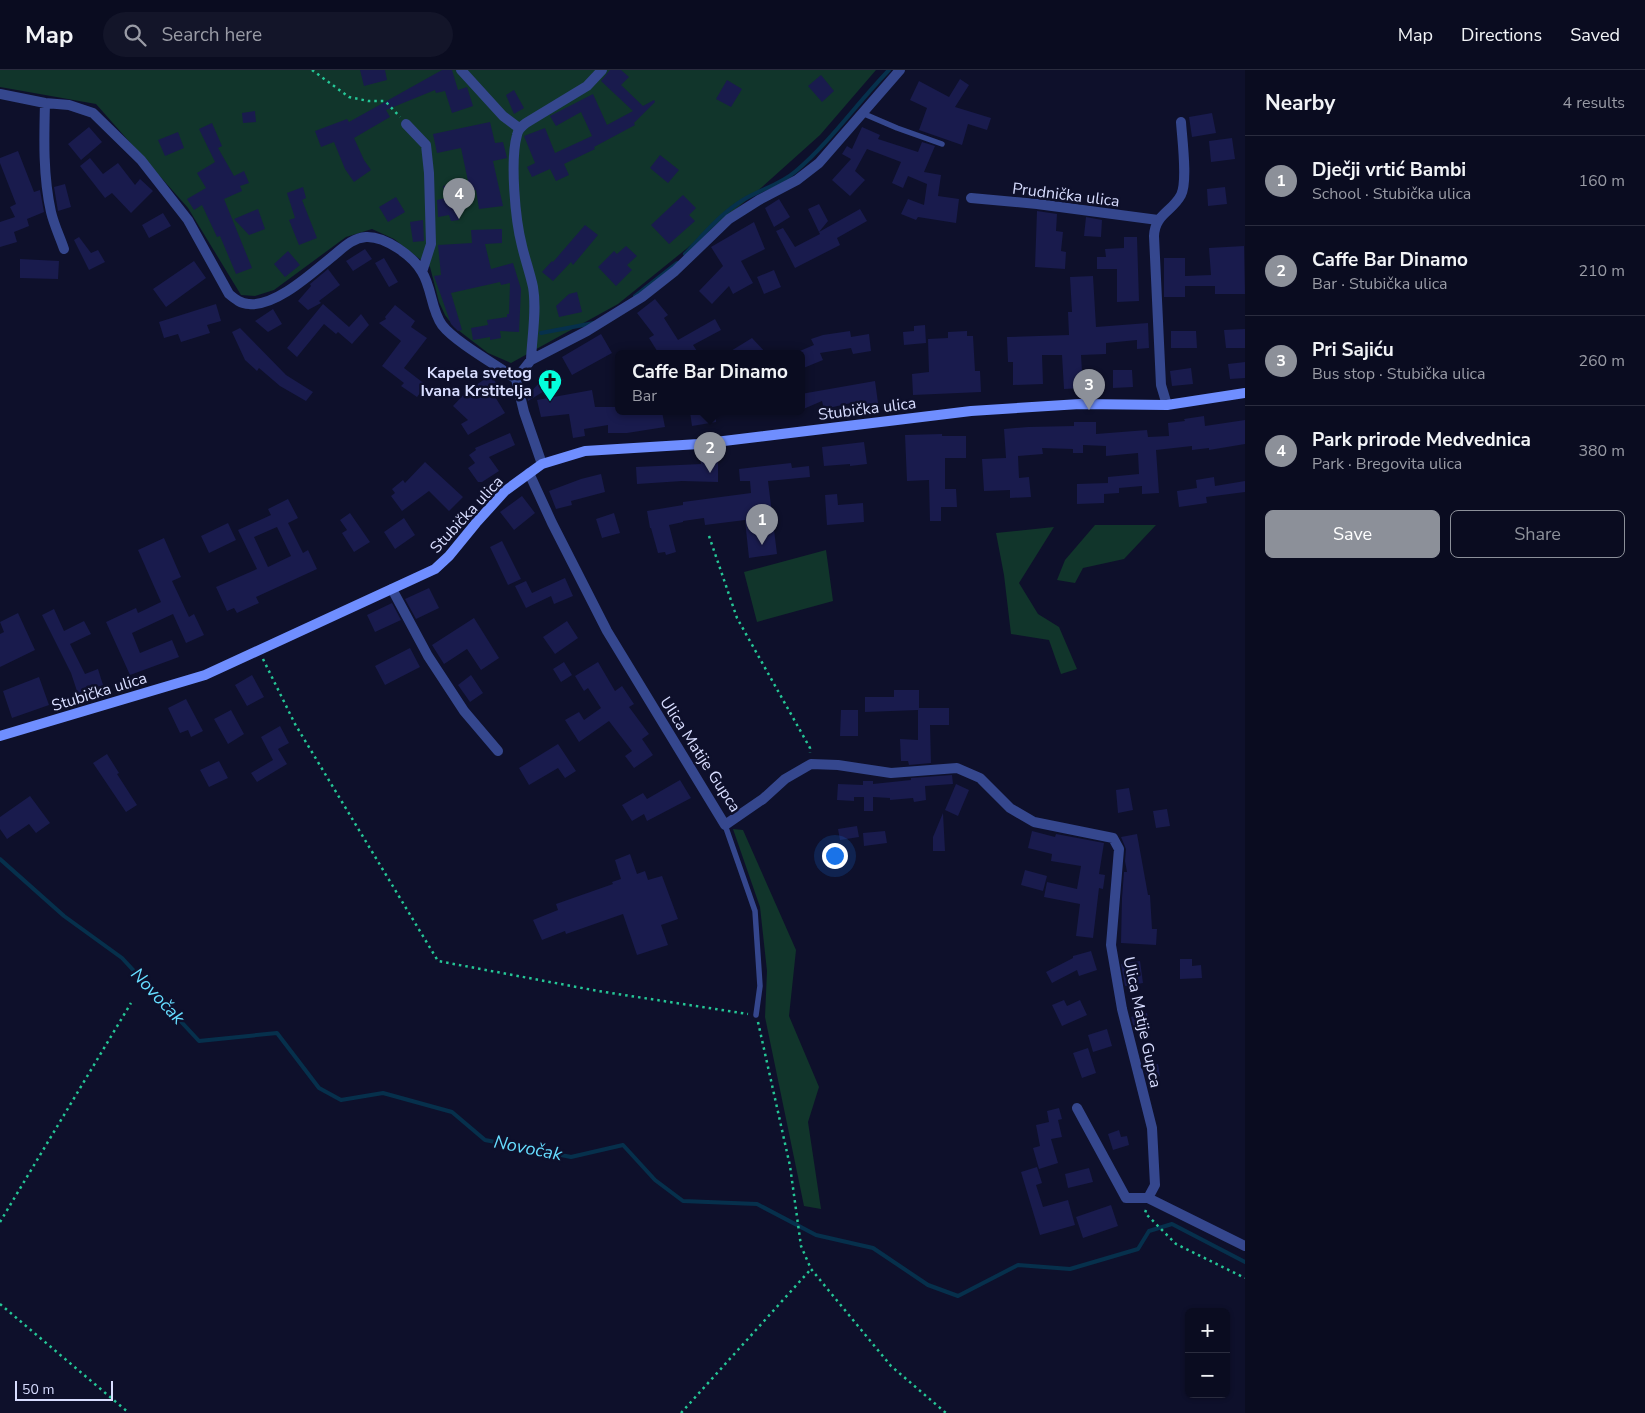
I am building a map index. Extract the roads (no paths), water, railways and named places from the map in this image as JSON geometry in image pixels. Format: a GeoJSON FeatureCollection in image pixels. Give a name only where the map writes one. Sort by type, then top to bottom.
{"type":"FeatureCollection","features":[{"type":"Feature","properties":{"kind":"main road","name":"Stubička ulica"},"geometry":{"type":"LineString","coordinates":[[0,736],[205,675],[341,610],[392,589],[435,568],[449,556],[505,490],[542,464],[585,451],[699,444],[971,411],[1080,404],[1167,405],[1245,393]]}},
{"type":"Feature","properties":{"kind":"street"},"geometry":{"type":"LineString","coordinates":[[461,70],[503,116],[519,128]]}},
{"type":"Feature","properties":{"kind":"street"},"geometry":{"type":"LineString","coordinates":[[530,360],[534,312],[533,288],[521,244],[516,216],[514,169],[516,136],[519,128],[526,122],[588,86],[602,70]]}},
{"type":"Feature","properties":{"kind":"street"},"geometry":{"type":"LineString","coordinates":[[516,379],[530,360],[587,332],[642,297],[676,271],[729,219],[759,200],[797,180],[819,163],[900,70]]}},
{"type":"Feature","properties":{"kind":"street"},"geometry":{"type":"LineString","coordinates":[[0,94],[44,103],[69,105],[93,113],[141,160],[188,220],[229,294],[239,302],[259,304],[284,294],[351,241],[366,237],[386,242],[406,253],[422,272],[442,326],[460,341],[516,379],[524,412],[542,464]]}},
{"type":"Feature","properties":{"kind":"street"},"geometry":{"type":"LineString","coordinates":[[44,103],[46,186],[52,214],[64,249]]}},
{"type":"Feature","properties":{"kind":"street"},"geometry":{"type":"LineString","coordinates":[[1167,405],[1161,385],[1154,226],[1174,204],[1183,189],[1184,162],[1181,122]]}},
{"type":"Feature","properties":{"kind":"street"},"geometry":{"type":"LineString","coordinates":[[406,124],[426,144],[432,244],[422,272]]}},
{"type":"Feature","properties":{"kind":"street","name":"Prudnička ulica"},"geometry":{"type":"LineString","coordinates":[[971,198],[1037,204],[1158,220]]}},
{"type":"Feature","properties":{"kind":"street","name":"Ulica Matije Gupca"},"geometry":{"type":"LineString","coordinates":[[529,473],[552,523],[607,631],[725,825],[763,799],[785,779],[811,764],[838,765],[890,773],[957,768],[980,778],[1010,808],[1034,822],[1113,838],[1120,849],[1111,945],[1122,1009],[1152,1128],[1155,1185],[1148,1198]]}},
{"type":"Feature","properties":{"kind":"street"},"geometry":{"type":"LineString","coordinates":[[392,589],[428,656],[458,703],[498,751]]}},
{"type":"Feature","properties":{"kind":"street"},"geometry":{"type":"LineString","coordinates":[[1077,1108],[1126,1198],[1148,1198],[1245,1246]]}},
{"type":"Feature","properties":{"kind":"lane"},"geometry":{"type":"LineString","coordinates":[[862,113],[942,144]]}},
{"type":"Feature","properties":{"kind":"lane"},"geometry":{"type":"LineString","coordinates":[[725,825],[755,911],[760,986],[756,1015]]}},
{"type":"Feature","properties":{"kind":"waterway"},"geometry":{"type":"LineString","coordinates":[[685,254],[712,225],[735,206],[750,196],[784,180],[796,171],[821,147],[889,70]]}},
{"type":"Feature","properties":{"kind":"waterway"},"geometry":{"type":"LineString","coordinates":[[635,296],[677,263]]}},
{"type":"Feature","properties":{"kind":"waterway"},"geometry":{"type":"LineString","coordinates":[[541,333],[594,323]]}},
{"type":"Feature","properties":{"kind":"waterway","name":"Novočak"},"geometry":{"type":"LineString","coordinates":[[0,859],[64,916],[122,958],[199,1041],[277,1033],[319,1088],[341,1100],[383,1093],[452,1112],[485,1140],[571,1157],[623,1145],[655,1180],[683,1201],[757,1204],[816,1235],[873,1248],[928,1285],[958,1296],[1018,1265],[1070,1269],[1138,1249],[1149,1231],[1172,1224],[1245,1262]]}},
{"type":"Feature","properties":{"kind":"place","name":"Park prirode Medvednica"},"geometry":{"type":"Point","coordinates":[459,219]}},
{"type":"Feature","properties":{"kind":"place","name":"Kapela svetog Ivana Krstitelja"},"geometry":{"type":"Point","coordinates":[550,402]}},
{"type":"Feature","properties":{"kind":"place","name":"Pri Sajiću"},"geometry":{"type":"Point","coordinates":[1089,410]}},
{"type":"Feature","properties":{"kind":"place","name":"Caffe Bar Dinamo"},"geometry":{"type":"Point","coordinates":[710,473]}},
{"type":"Feature","properties":{"kind":"place","name":"Dječji vrtić Bambi"},"geometry":{"type":"Point","coordinates":[762,545]}}]}
